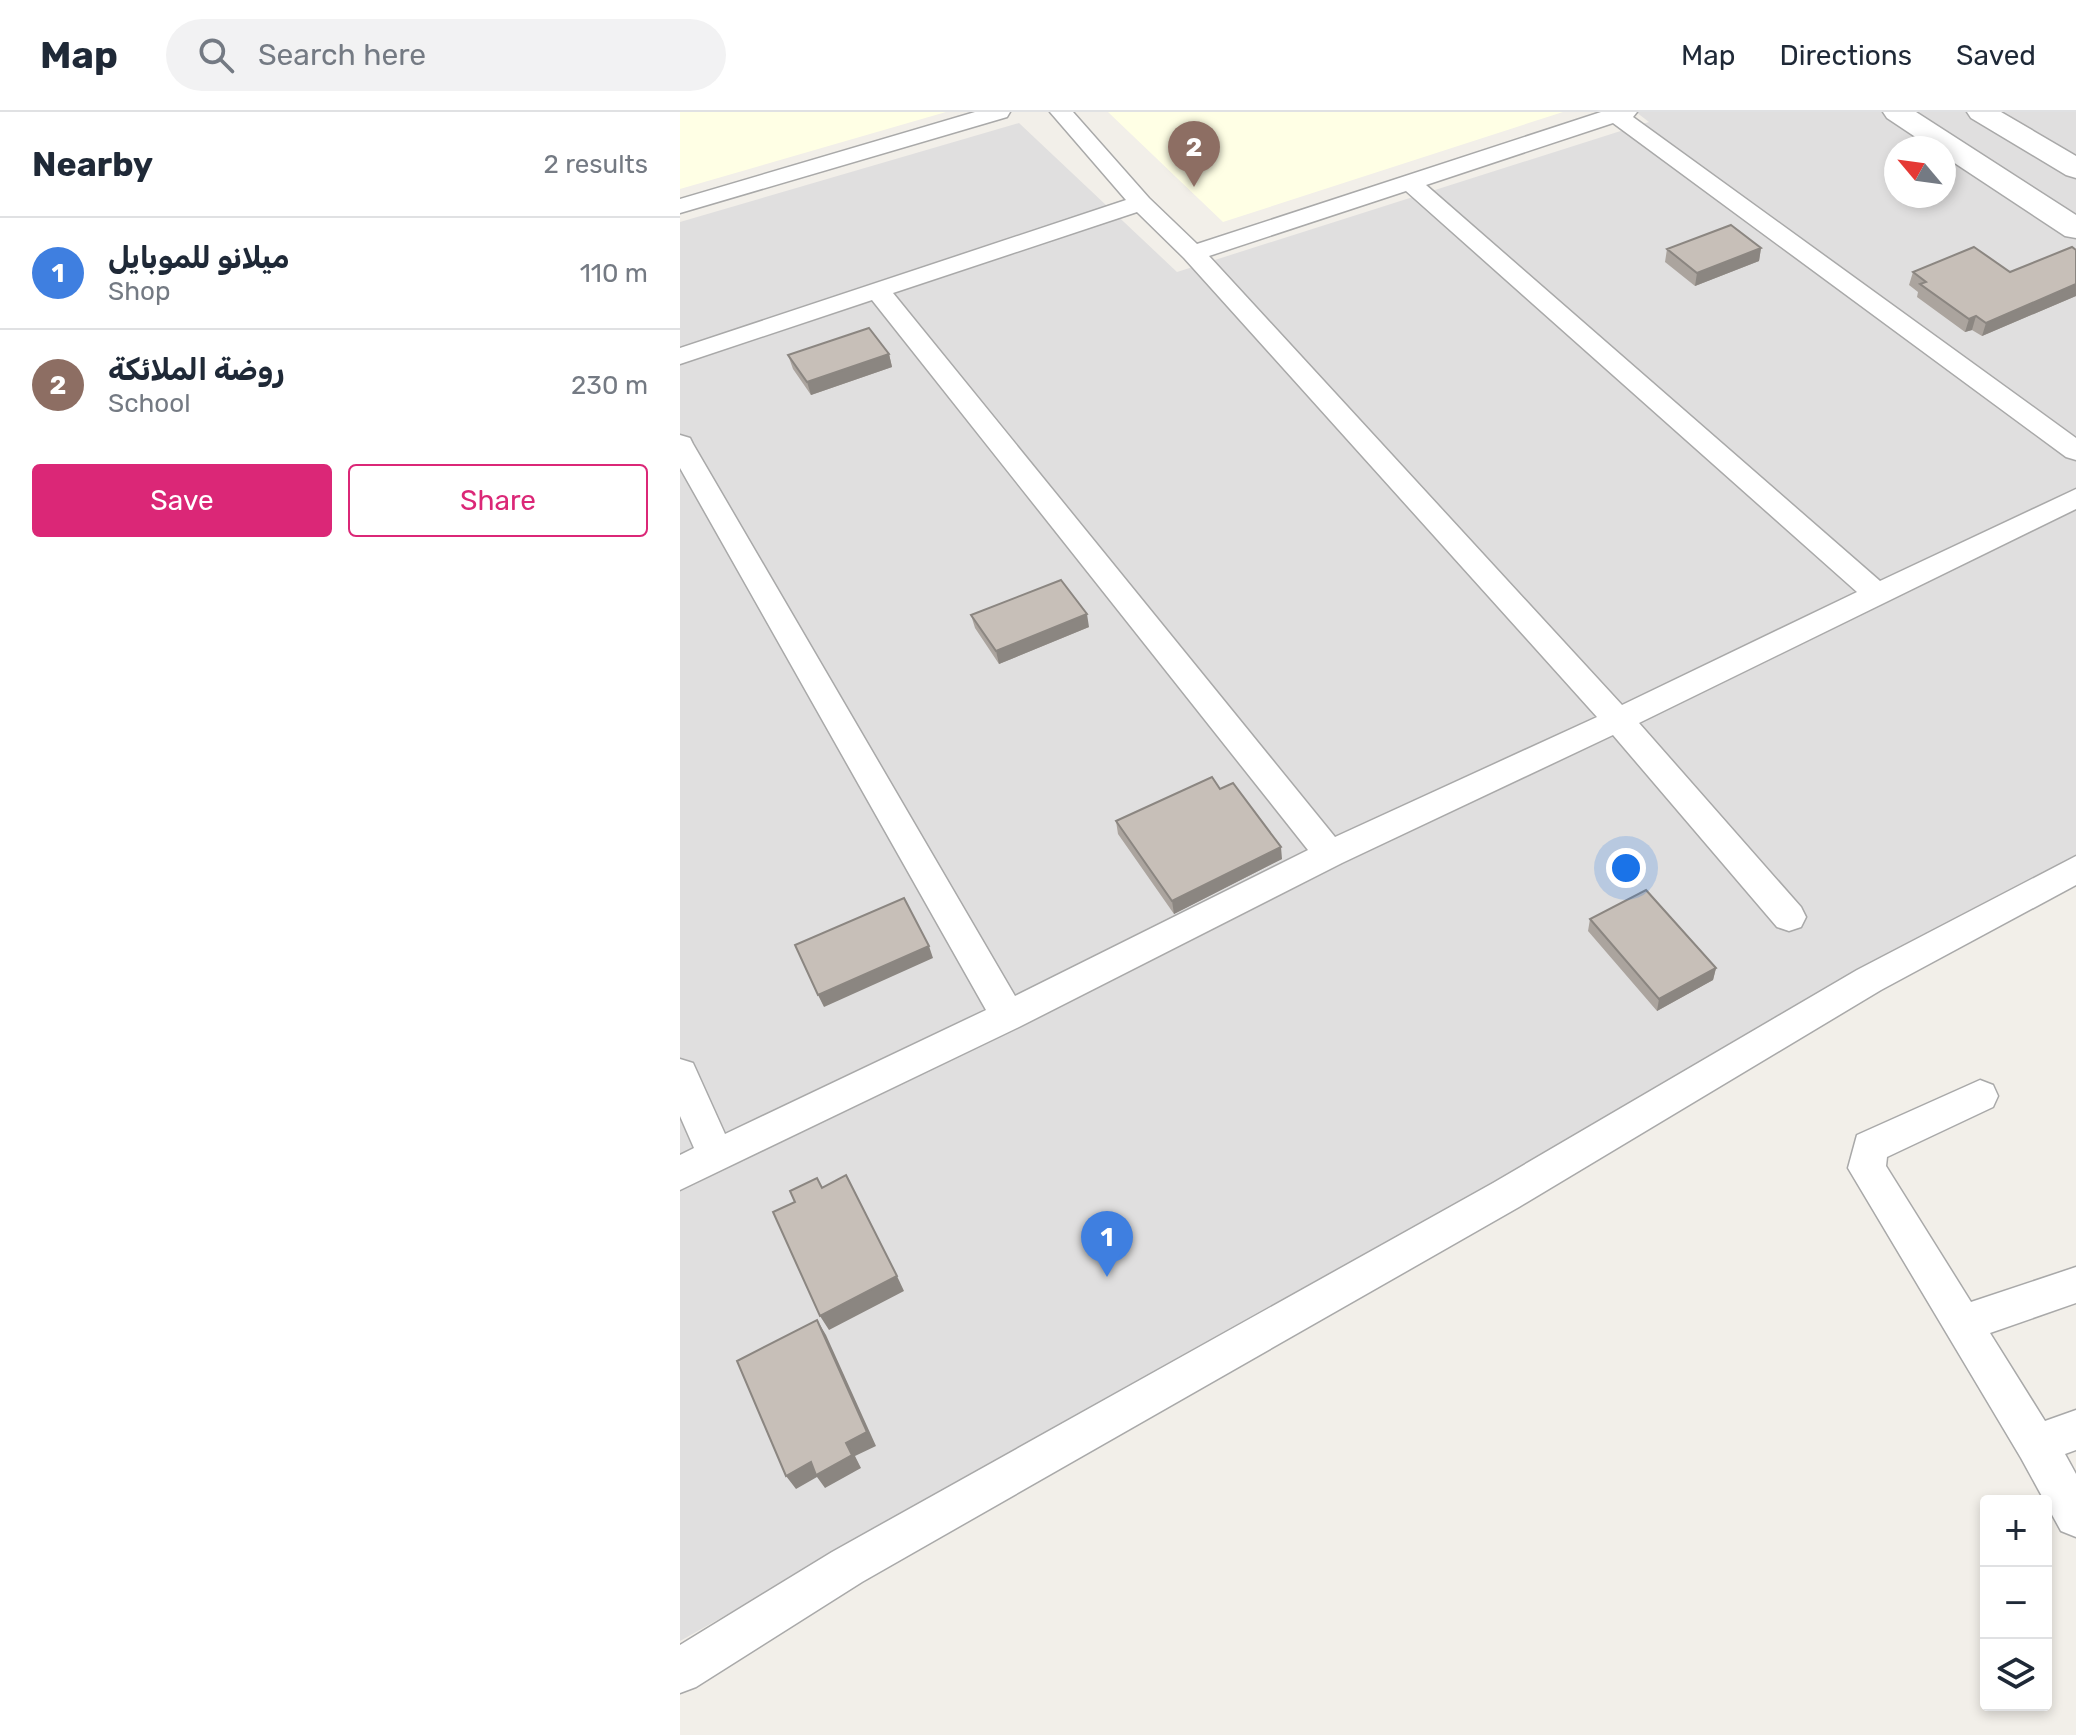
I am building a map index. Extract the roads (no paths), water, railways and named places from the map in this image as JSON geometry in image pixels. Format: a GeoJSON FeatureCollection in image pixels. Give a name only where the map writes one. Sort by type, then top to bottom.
{"type":"FeatureCollection","features":[{"type":"Feature","properties":{"kind":"street"},"geometry":{"type":"LineString","coordinates":[[680,206],[999,112]]}},
{"type":"Feature","properties":{"kind":"street"},"geometry":{"type":"LineString","coordinates":[[1061,112],[1141,203],[1193,253],[1618,720],[1789,917]]}},
{"type":"Feature","properties":{"kind":"street"},"geometry":{"type":"LineString","coordinates":[[1897,112],[2076,229]]}},
{"type":"Feature","properties":{"kind":"street"},"geometry":{"type":"LineString","coordinates":[[1981,112],[2076,169]]}},
{"type":"Feature","properties":{"kind":"street"},"geometry":{"type":"LineString","coordinates":[[1193,253],[1619,113],[2076,451]]}},
{"type":"Feature","properties":{"kind":"street"},"geometry":{"type":"LineString","coordinates":[[1410,183],[1878,595]]}},
{"type":"Feature","properties":{"kind":"street"},"geometry":{"type":"LineString","coordinates":[[680,356],[1141,203]]}},
{"type":"Feature","properties":{"kind":"street"},"geometry":{"type":"LineString","coordinates":[[878,291],[1330,854]]}},
{"type":"Feature","properties":{"kind":"street"},"geometry":{"type":"LineString","coordinates":[[680,444],[1008,1016]]}},
{"type":"Feature","properties":{"kind":"street"},"geometry":{"type":"LineString","coordinates":[[680,1173],[1008,1016],[1330,854],[1618,720],[2076,498]]}},
{"type":"Feature","properties":{"kind":"street"},"geometry":{"type":"LineString","coordinates":[[680,1671],[847,1567],[1506,1195],[1869,980],[2076,869]]}},
{"type":"Feature","properties":{"kind":"street"},"geometry":{"type":"LineString","coordinates":[[680,1074],[716,1156]]}},
{"type":"Feature","properties":{"kind":"street"},"geometry":{"type":"LineString","coordinates":[[1980,1096],[1870,1147],[1867,1168],[2036,1444],[2076,1516]]}},
{"type":"Feature","properties":{"kind":"street"},"geometry":{"type":"LineString","coordinates":[[1961,1324],[2076,1285]]}},
{"type":"Feature","properties":{"kind":"street"},"geometry":{"type":"LineString","coordinates":[[2036,1444],[2076,1430]]}},
{"type":"Feature","properties":{"kind":"place","name":"روضة الملائكة"},"geometry":{"type":"Point","coordinates":[1194,187]}},
{"type":"Feature","properties":{"kind":"place","name":"ميلانو للموبايل"},"geometry":{"type":"Point","coordinates":[1107,1277]}}]}
